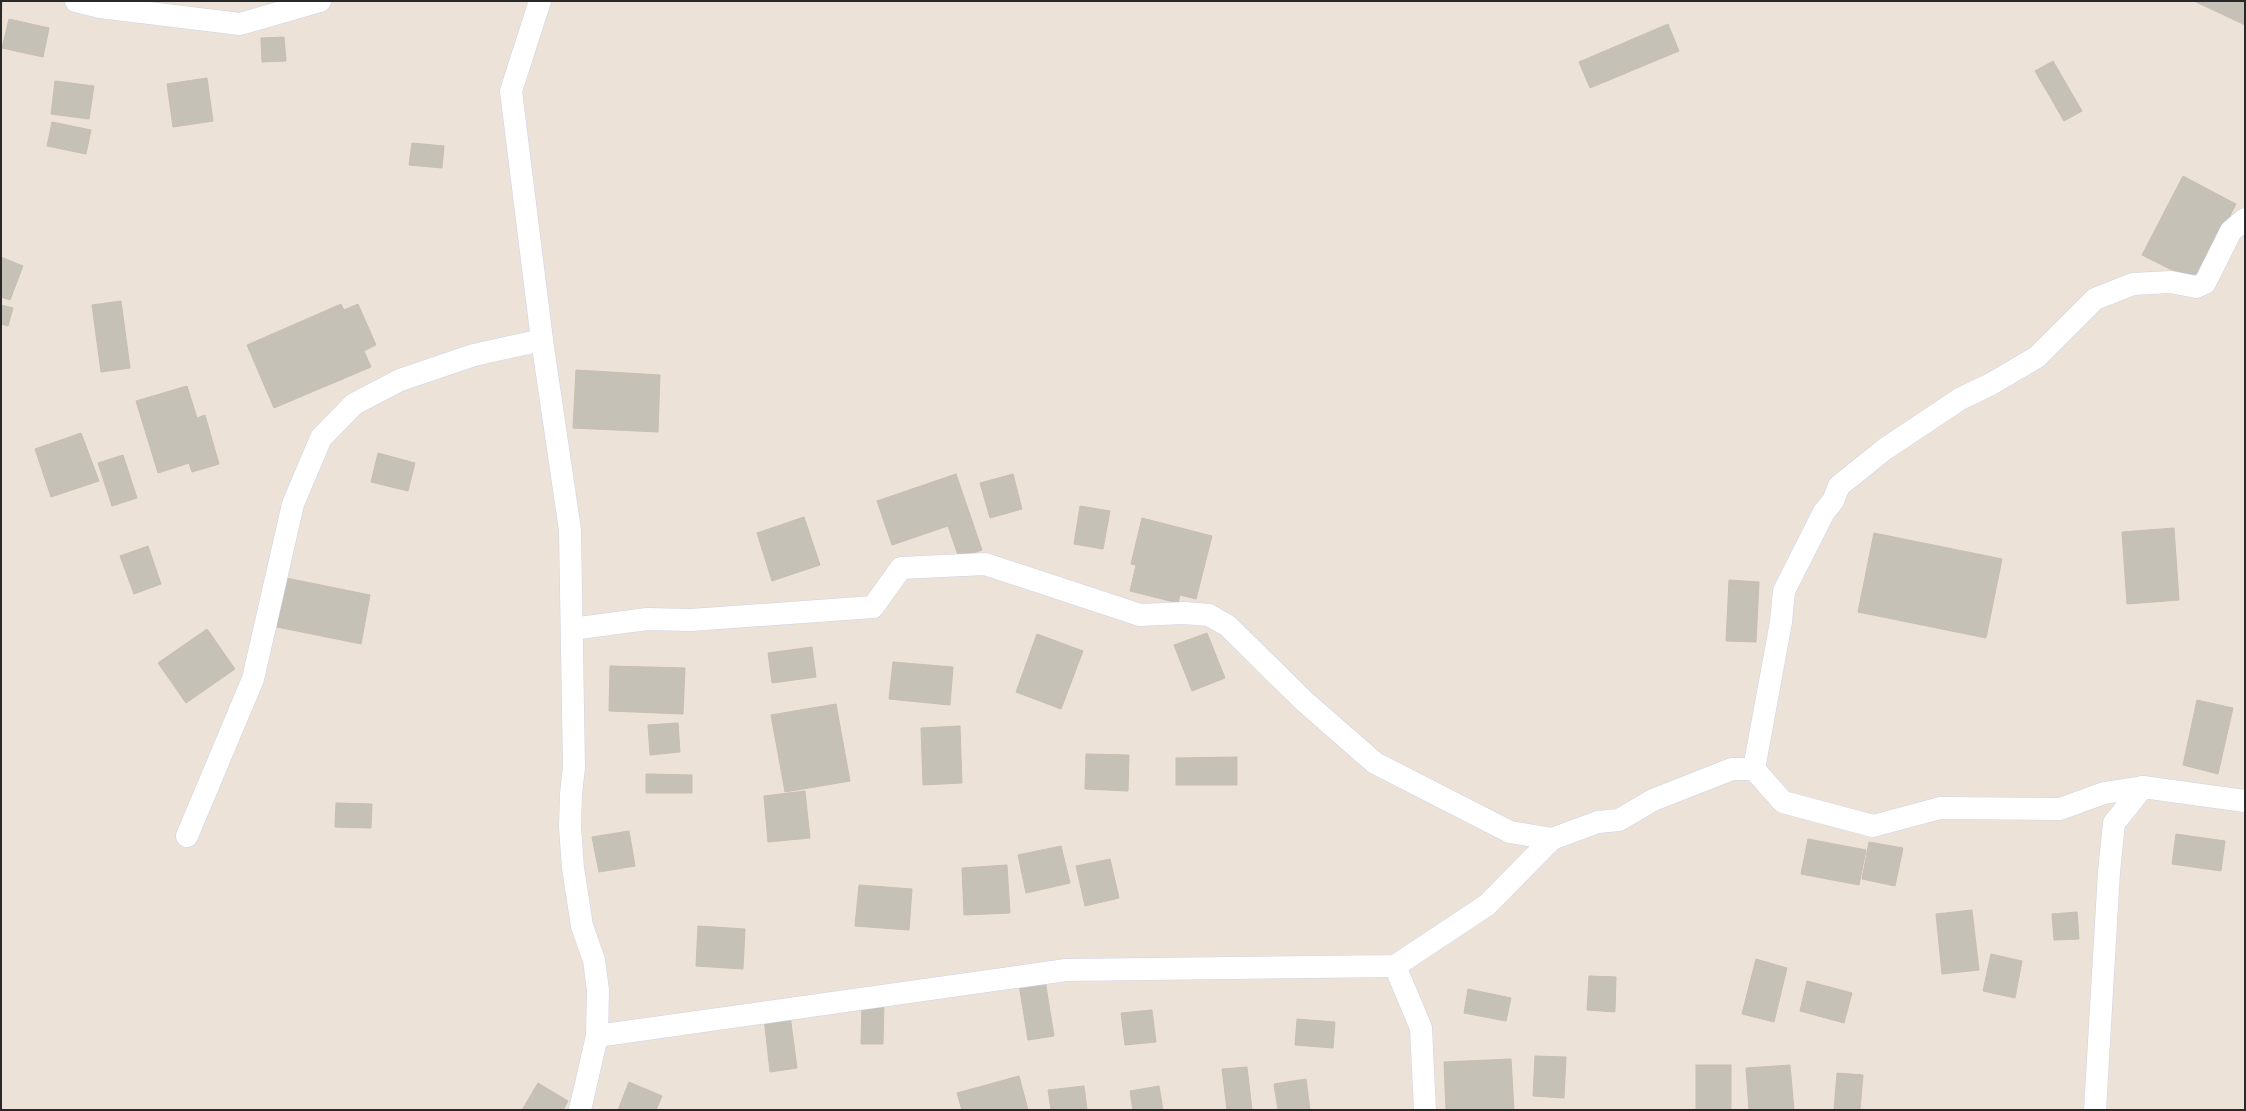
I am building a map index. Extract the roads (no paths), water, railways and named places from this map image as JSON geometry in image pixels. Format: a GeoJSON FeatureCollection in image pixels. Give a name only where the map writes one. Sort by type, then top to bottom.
{"type":"FeatureCollection","features":[{"type":"Feature","properties":{"kind":"street"},"geometry":{"type":"LineString","coordinates":[[76,1],[240,24],[320,1]]}},
{"type":"Feature","properties":{"kind":"street"},"geometry":{"type":"LineString","coordinates":[[540,1],[512,91],[542,340],[570,530],[574,767],[570,794],[570,827],[582,926],[594,960],[598,990],[598,1036],[580,1110]]}},
{"type":"Feature","properties":{"kind":"street"},"geometry":{"type":"LineString","coordinates":[[1754,769],[1781,622],[1784,591],[1824,512],[1833,501],[1839,486],[1885,449],[1960,399],[1991,384],[2037,357],[2095,299],[2133,284],[2171,282],[2196,287],[2205,283],[2231,231],[2245,219]]}},
{"type":"Feature","properties":{"kind":"street"},"geometry":{"type":"LineString","coordinates":[[187,836],[253,679],[293,504],[321,438],[354,404],[400,380],[474,355],[542,340]]}},
{"type":"Feature","properties":{"kind":"street"},"geometry":{"type":"LineString","coordinates":[[572,629],[647,619],[691,620],[873,607],[902,568],[985,564],[1140,615],[1184,613],[1209,615],[1228,626],[1304,701],[1376,763],[1510,832],[1552,839]]}},
{"type":"Feature","properties":{"kind":"street"},"geometry":{"type":"LineString","coordinates":[[598,1036],[1066,970],[1395,966],[1487,905],[1552,839],[1598,822],[1619,820],[1653,800],[1732,768],[1754,769],[1782,802],[1873,826],[1940,808],[2060,809],[2104,793],[2143,787],[2245,801]]}},
{"type":"Feature","properties":{"kind":"street"},"geometry":{"type":"LineString","coordinates":[[2095,1110],[2108,879],[2114,823],[2143,787]]}},
{"type":"Feature","properties":{"kind":"street"},"geometry":{"type":"LineString","coordinates":[[1395,966],[1420,1028],[1425,1110]]}}]}
